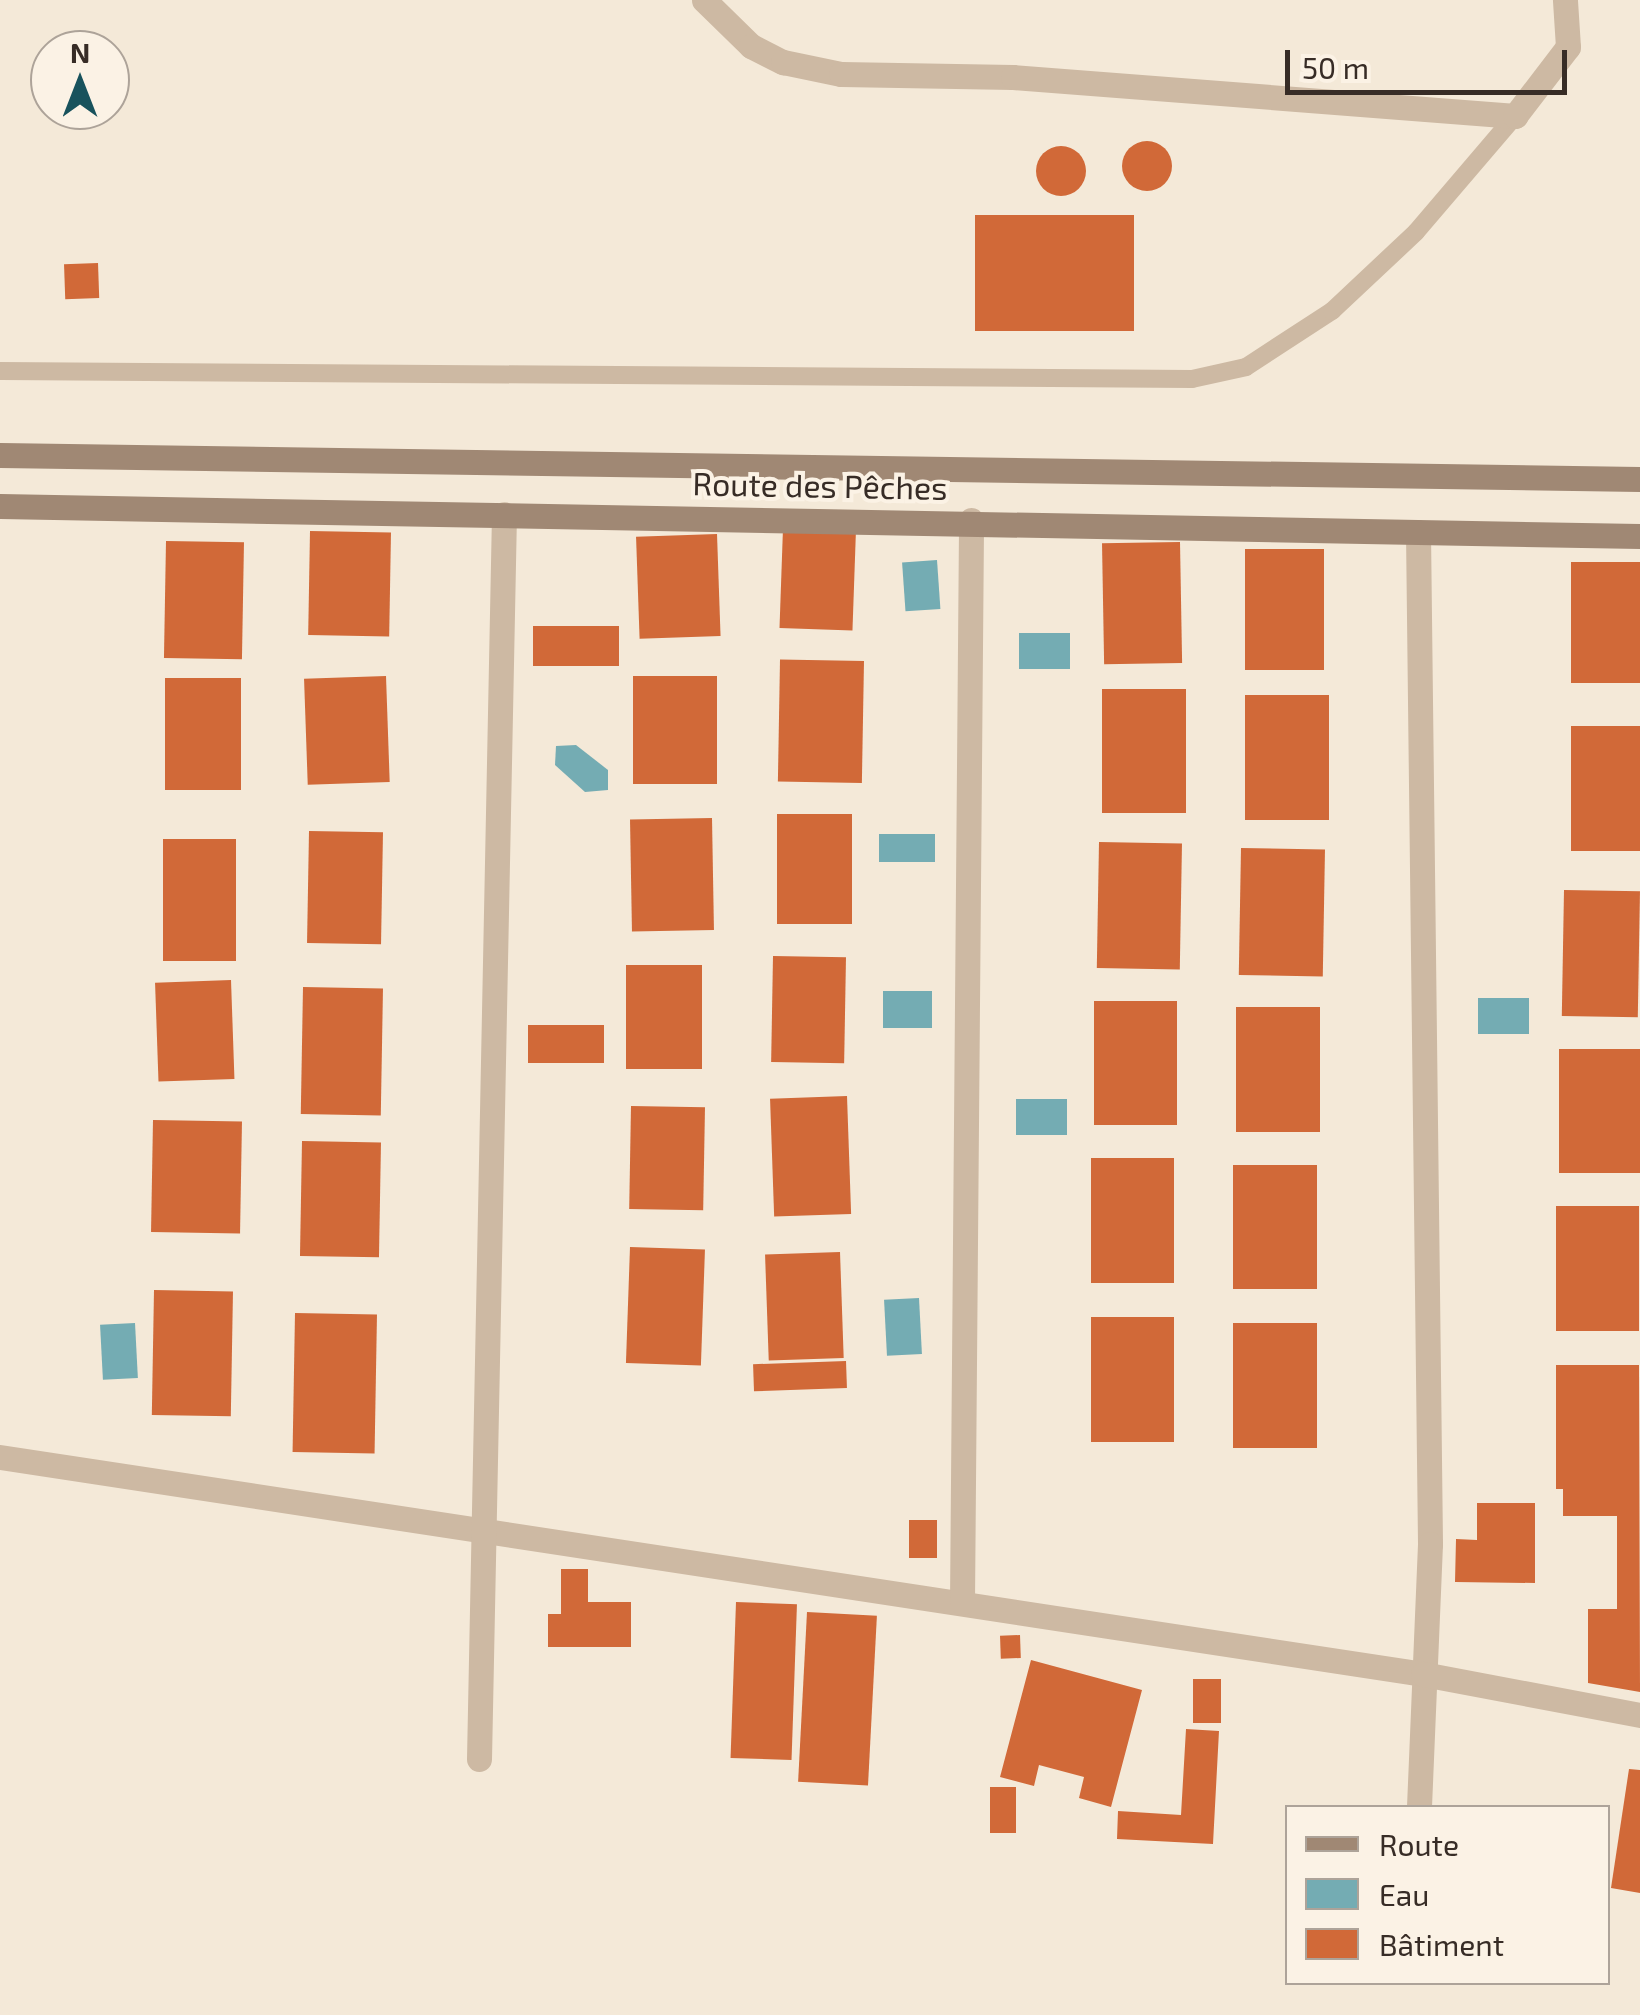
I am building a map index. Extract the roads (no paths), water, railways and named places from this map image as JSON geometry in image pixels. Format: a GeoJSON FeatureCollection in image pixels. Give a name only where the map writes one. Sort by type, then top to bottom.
{"type":"FeatureCollection","features":[{"type":"Feature","properties":{"kind":"main road","name":"Route des Pêches"},"geometry":{"type":"LineString","coordinates":[[0,455],[1640,480]]}},
{"type":"Feature","properties":{"kind":"main road","name":"Route des Pêches"},"geometry":{"type":"LineString","coordinates":[[0,506],[972,520],[1640,536]]}},
{"type":"Feature","properties":{"kind":"street"},"geometry":{"type":"LineString","coordinates":[[704,0],[751,46],[783,62],[841,74],[1013,77],[1516,116],[1568,47],[1566,0]]}},
{"type":"Feature","properties":{"kind":"street"},"geometry":{"type":"LineString","coordinates":[[479,1759],[504,514]]}},
{"type":"Feature","properties":{"kind":"street"},"geometry":{"type":"LineString","coordinates":[[962,1602],[972,520]]}},
{"type":"Feature","properties":{"kind":"street"},"geometry":{"type":"LineString","coordinates":[[1418,532],[1430,1544],[1419,1805]]}},
{"type":"Feature","properties":{"kind":"street"},"geometry":{"type":"LineString","coordinates":[[0,1457],[1423,1674],[1640,1715]]}},
{"type":"Feature","properties":{"kind":"lane"},"geometry":{"type":"LineString","coordinates":[[0,370],[1192,378],[1246,367],[1332,311],[1416,232],[1516,116]]}},
{"type":"Feature","properties":{"kind":"water"},"geometry":{"type":"Polygon","coordinates":[[[937,560],[940,609],[906,611],[902,562],[937,560]]]}},
{"type":"Feature","properties":{"kind":"water"},"geometry":{"type":"Polygon","coordinates":[[[1019,633],[1070,633],[1070,669],[1019,669],[1019,633]]]}},
{"type":"Feature","properties":{"kind":"water"},"geometry":{"type":"Polygon","coordinates":[[[576,745],[608,770],[608,790],[585,792],[555,765],[556,746],[576,745]]]}},
{"type":"Feature","properties":{"kind":"water"},"geometry":{"type":"Polygon","coordinates":[[[879,834],[935,834],[935,862],[879,862],[879,834]]]}},
{"type":"Feature","properties":{"kind":"water"},"geometry":{"type":"Polygon","coordinates":[[[883,991],[932,991],[932,1028],[883,1028],[883,991]]]}},
{"type":"Feature","properties":{"kind":"water"},"geometry":{"type":"Polygon","coordinates":[[[1478,998],[1529,998],[1529,1034],[1478,1034],[1478,998]]]}},
{"type":"Feature","properties":{"kind":"water"},"geometry":{"type":"Polygon","coordinates":[[[1016,1099],[1067,1099],[1067,1135],[1016,1135],[1016,1099]]]}},
{"type":"Feature","properties":{"kind":"water"},"geometry":{"type":"Polygon","coordinates":[[[919,1298],[922,1354],[887,1356],[884,1300],[919,1298]]]}},
{"type":"Feature","properties":{"kind":"water"},"geometry":{"type":"Polygon","coordinates":[[[135,1323],[138,1378],[103,1380],[100,1325],[135,1323]]]}}]}
